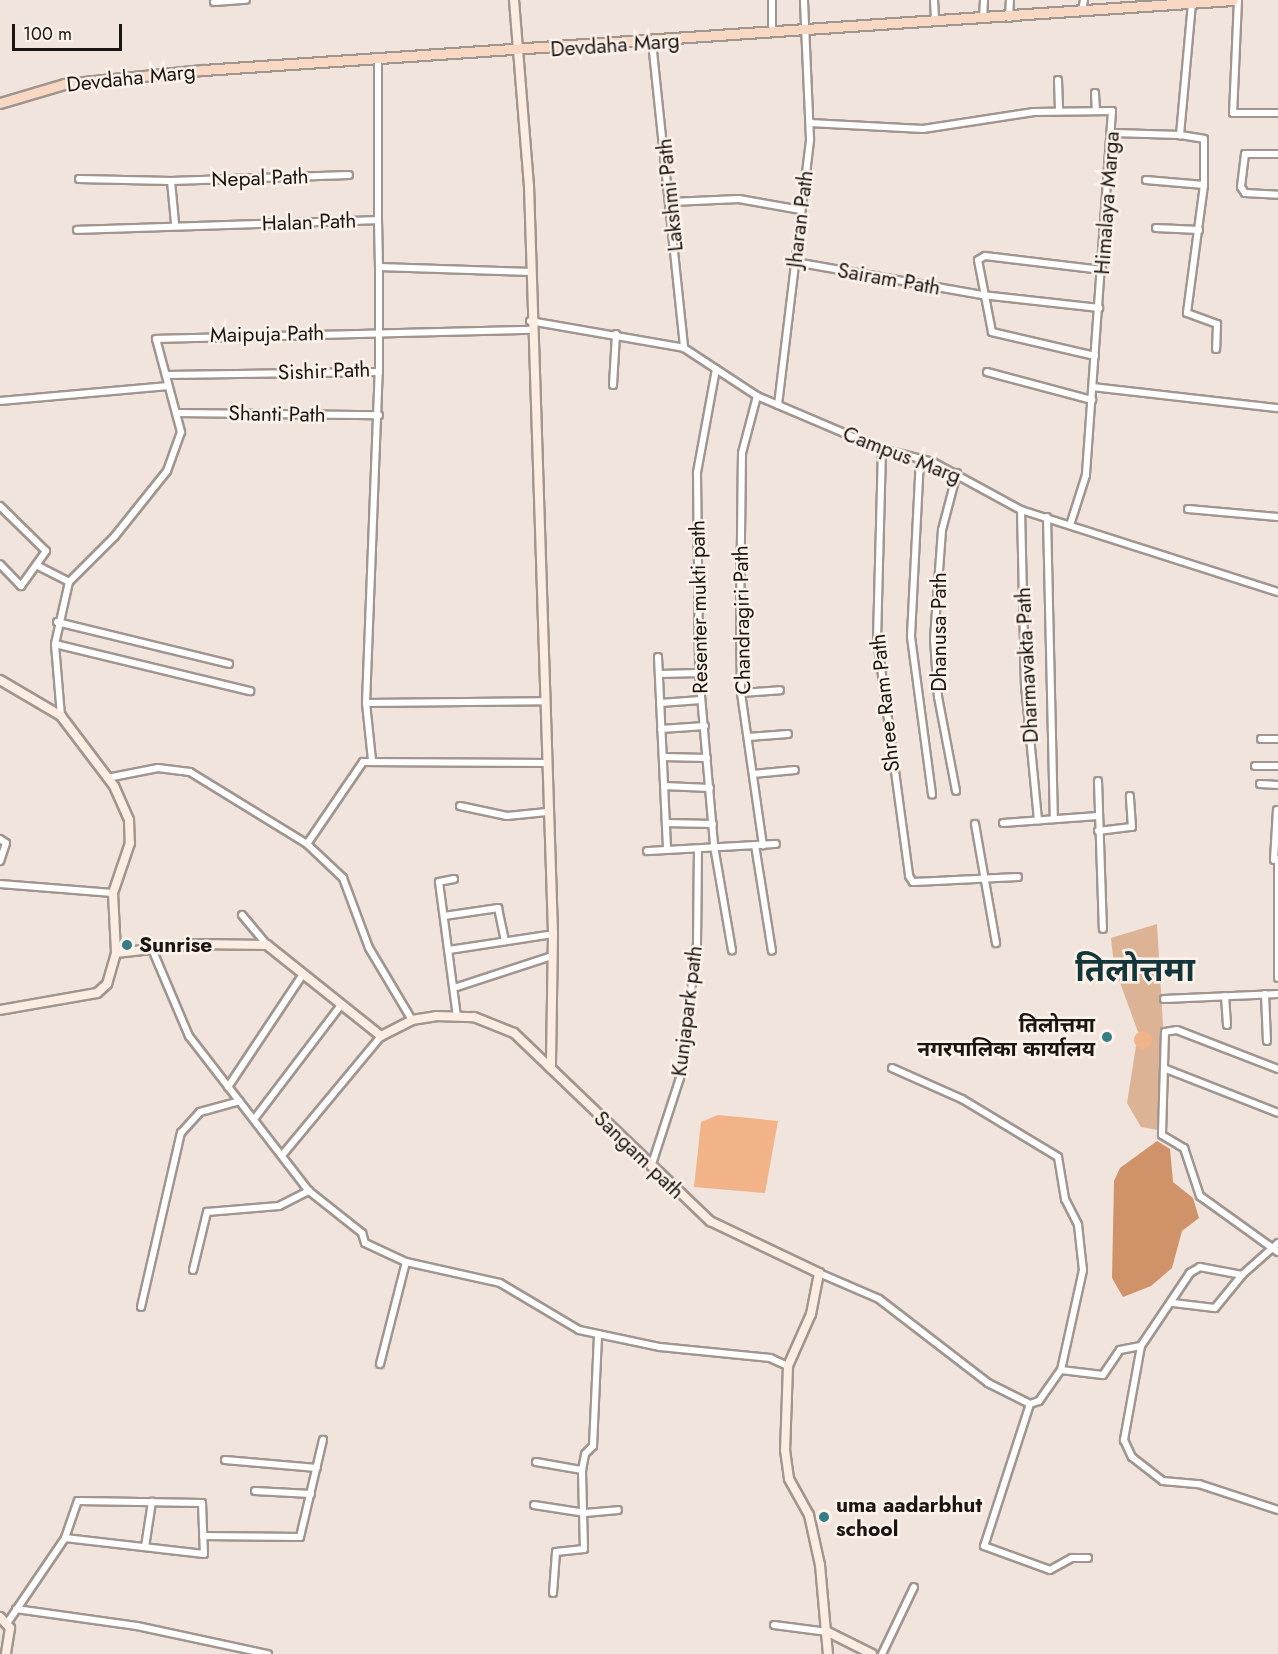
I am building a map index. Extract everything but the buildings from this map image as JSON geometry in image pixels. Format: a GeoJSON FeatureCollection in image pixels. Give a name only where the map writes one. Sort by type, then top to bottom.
{"type":"FeatureCollection","features":[{"type":"Feature","properties":{"kind":"main road","name":"Devdaha Marg"},"geometry":{"type":"LineString","coordinates":[[0,103],[64,84],[804,33],[1233,0]]}},
{"type":"Feature","properties":{"kind":"street"},"geometry":{"type":"LineString","coordinates":[[214,2],[246,0]]}},
{"type":"Feature","properties":{"kind":"street"},"geometry":{"type":"LineString","coordinates":[[514,0],[519,51],[531,272],[530,326],[553,934],[551,1068]]}},
{"type":"Feature","properties":{"kind":"street"},"geometry":{"type":"LineString","coordinates":[[772,0],[772,34]]}},
{"type":"Feature","properties":{"kind":"street","name":"Jharan Path"},"geometry":{"type":"LineString","coordinates":[[778,405],[810,123],[804,0]]}},
{"type":"Feature","properties":{"kind":"street"},"geometry":{"type":"LineString","coordinates":[[934,0],[935,22]]}},
{"type":"Feature","properties":{"kind":"street"},"geometry":{"type":"LineString","coordinates":[[983,19],[984,0]]}},
{"type":"Feature","properties":{"kind":"street"},"geometry":{"type":"LineString","coordinates":[[1009,18],[1010,0]]}},
{"type":"Feature","properties":{"kind":"street"},"geometry":{"type":"LineString","coordinates":[[1082,11],[1084,0]]}},
{"type":"Feature","properties":{"kind":"street"},"geometry":{"type":"LineString","coordinates":[[1238,0],[1233,113],[1278,113]]}},
{"type":"Feature","properties":{"kind":"street"},"geometry":{"type":"LineString","coordinates":[[1179,135],[1198,2]]}},
{"type":"Feature","properties":{"kind":"street","name":"Lakshmi Path"},"geometry":{"type":"LineString","coordinates":[[652,42],[671,202],[684,348]]}},
{"type":"Feature","properties":{"kind":"street"},"geometry":{"type":"LineString","coordinates":[[378,61],[378,220]]}},
{"type":"Feature","properties":{"kind":"street"},"geometry":{"type":"LineString","coordinates":[[1058,80],[1059,111]]}},
{"type":"Feature","properties":{"kind":"street"},"geometry":{"type":"LineString","coordinates":[[1095,93],[1096,110]]}},
{"type":"Feature","properties":{"kind":"street","name":"Himalaya Marga"},"geometry":{"type":"LineString","coordinates":[[810,123],[923,129],[1059,111],[1112,111],[1114,133],[1086,475],[1070,525]]}},
{"type":"Feature","properties":{"kind":"street"},"geometry":{"type":"LineString","coordinates":[[1114,133],[1179,135],[1204,139],[1204,185],[1187,313],[1217,324],[1216,350]]}},
{"type":"Feature","properties":{"kind":"street"},"geometry":{"type":"LineString","coordinates":[[1278,154],[1245,154],[1242,191],[1278,195]]}},
{"type":"Feature","properties":{"kind":"street","name":"Nepal Path"},"geometry":{"type":"LineString","coordinates":[[79,178],[171,181],[349,175]]}},
{"type":"Feature","properties":{"kind":"street"},"geometry":{"type":"LineString","coordinates":[[1146,180],[1204,185]]}},
{"type":"Feature","properties":{"kind":"street"},"geometry":{"type":"LineString","coordinates":[[171,181],[175,224]]}},
{"type":"Feature","properties":{"kind":"street"},"geometry":{"type":"LineString","coordinates":[[671,202],[739,199],[801,210]]}},
{"type":"Feature","properties":{"kind":"street","name":"Halan Path"},"geometry":{"type":"LineString","coordinates":[[77,230],[175,224],[378,220],[379,267]]}},
{"type":"Feature","properties":{"kind":"street"},"geometry":{"type":"LineString","coordinates":[[1156,228],[1199,230]]}},
{"type":"Feature","properties":{"kind":"street"},"geometry":{"type":"LineString","coordinates":[[1095,356],[992,332],[982,295],[980,256],[1102,270]]}},
{"type":"Feature","properties":{"kind":"street","name":"Sairam Path"},"geometry":{"type":"LineString","coordinates":[[795,261],[982,295],[1099,308]]}},
{"type":"Feature","properties":{"kind":"street"},"geometry":{"type":"LineString","coordinates":[[379,267],[531,272]]}},
{"type":"Feature","properties":{"kind":"street","name":"Sishir Path"},"geometry":{"type":"LineString","coordinates":[[166,375],[379,372],[379,267]]}},
{"type":"Feature","properties":{"kind":"street","name":"Campus Marg"},"geometry":{"type":"LineString","coordinates":[[530,326],[616,334],[684,348],[757,396],[882,449],[920,458],[957,473],[1021,510],[1278,592]]}},
{"type":"Feature","properties":{"kind":"street","name":"Maipuja Path"},"geometry":{"type":"LineString","coordinates":[[166,375],[156,339],[530,326]]}},
{"type":"Feature","properties":{"kind":"street"},"geometry":{"type":"LineString","coordinates":[[613,385],[616,334]]}},
{"type":"Feature","properties":{"kind":"street","name":"Resenter mukti path"},"geometry":{"type":"LineString","coordinates":[[716,369],[696,473],[699,673],[714,846],[732,950]]}},
{"type":"Feature","properties":{"kind":"street"},"geometry":{"type":"LineString","coordinates":[[372,760],[366,703],[379,372]]}},
{"type":"Feature","properties":{"kind":"street"},"geometry":{"type":"LineString","coordinates":[[987,372],[1092,400]]}},
{"type":"Feature","properties":{"kind":"street"},"geometry":{"type":"LineString","coordinates":[[61,717],[55,644],[57,622],[69,582],[168,471],[181,432],[166,375]]}},
{"type":"Feature","properties":{"kind":"street"},"geometry":{"type":"LineString","coordinates":[[0,401],[168,386]]}},
{"type":"Feature","properties":{"kind":"street"},"geometry":{"type":"LineString","coordinates":[[1093,387],[1278,408]]}},
{"type":"Feature","properties":{"kind":"street","name":"Chandragiri Path"},"geometry":{"type":"LineString","coordinates":[[757,396],[742,453],[741,693],[763,845]]}},
{"type":"Feature","properties":{"kind":"street","name":"Shanti Path"},"geometry":{"type":"LineString","coordinates":[[176,412],[379,415]]}},
{"type":"Feature","properties":{"kind":"street","name":"Shree Ram Path"},"geometry":{"type":"LineString","coordinates":[[882,449],[877,638],[909,876],[914,882],[985,879]]}},
{"type":"Feature","properties":{"kind":"street"},"geometry":{"type":"LineString","coordinates":[[920,458],[911,638],[932,795]]}},
{"type":"Feature","properties":{"kind":"street","name":"Dhanusa Path"},"geometry":{"type":"LineString","coordinates":[[956,791],[938,697],[934,639],[942,530],[957,473]]}},
{"type":"Feature","properties":{"kind":"street"},"geometry":{"type":"LineString","coordinates":[[0,506],[46,550],[38,566],[21,586],[0,564]]}},
{"type":"Feature","properties":{"kind":"street"},"geometry":{"type":"LineString","coordinates":[[1188,509],[1278,517]]}},
{"type":"Feature","properties":{"kind":"street","name":"Dharmavakta Path"},"geometry":{"type":"LineString","coordinates":[[1021,510],[1026,686],[1038,820]]}},
{"type":"Feature","properties":{"kind":"street"},"geometry":{"type":"LineString","coordinates":[[1047,517],[1054,818]]}},
{"type":"Feature","properties":{"kind":"street"},"geometry":{"type":"LineString","coordinates":[[38,566],[69,582]]}},
{"type":"Feature","properties":{"kind":"street"},"geometry":{"type":"LineString","coordinates":[[57,622],[229,664]]}},
{"type":"Feature","properties":{"kind":"street"},"geometry":{"type":"LineString","coordinates":[[55,644],[250,691]]}},
{"type":"Feature","properties":{"kind":"street"},"geometry":{"type":"LineString","coordinates":[[658,657],[667,850]]}},
{"type":"Feature","properties":{"kind":"street"},"geometry":{"type":"LineString","coordinates":[[659,674],[699,673]]}},
{"type":"Feature","properties":{"kind":"street"},"geometry":{"type":"LineString","coordinates":[[0,680],[61,717],[107,778],[129,820],[130,843],[113,893],[116,953],[107,984],[97,993],[0,1010]]}},
{"type":"Feature","properties":{"kind":"street"},"geometry":{"type":"LineString","coordinates":[[741,693],[780,690]]}},
{"type":"Feature","properties":{"kind":"street"},"geometry":{"type":"LineString","coordinates":[[660,703],[701,700]]}},
{"type":"Feature","properties":{"kind":"street"},"geometry":{"type":"LineString","coordinates":[[366,703],[544,701]]}},
{"type":"Feature","properties":{"kind":"street"},"geometry":{"type":"LineString","coordinates":[[661,729],[705,726]]}},
{"type":"Feature","properties":{"kind":"street"},"geometry":{"type":"LineString","coordinates":[[748,737],[788,734]]}},
{"type":"Feature","properties":{"kind":"street"},"geometry":{"type":"LineString","coordinates":[[1261,739],[1278,739]]}},
{"type":"Feature","properties":{"kind":"street"},"geometry":{"type":"LineString","coordinates":[[663,757],[707,758]]}},
{"type":"Feature","properties":{"kind":"street"},"geometry":{"type":"LineString","coordinates":[[307,844],[354,771],[372,760],[546,763]]}},
{"type":"Feature","properties":{"kind":"street"},"geometry":{"type":"LineString","coordinates":[[1256,766],[1278,766]]}},
{"type":"Feature","properties":{"kind":"street"},"geometry":{"type":"LineString","coordinates":[[107,778],[158,768],[190,772],[307,844],[343,878],[376,964],[412,1020]]}},
{"type":"Feature","properties":{"kind":"street"},"geometry":{"type":"LineString","coordinates":[[753,774],[795,770]]}},
{"type":"Feature","properties":{"kind":"street"},"geometry":{"type":"LineString","coordinates":[[1098,781],[1098,831],[1104,929]]}},
{"type":"Feature","properties":{"kind":"street"},"geometry":{"type":"LineString","coordinates":[[1260,784],[1278,785]]}},
{"type":"Feature","properties":{"kind":"street"},"geometry":{"type":"LineString","coordinates":[[664,786],[710,788]]}},
{"type":"Feature","properties":{"kind":"street"},"geometry":{"type":"LineString","coordinates":[[1098,831],[1132,827],[1130,796]]}},
{"type":"Feature","properties":{"kind":"street"},"geometry":{"type":"LineString","coordinates":[[460,806],[507,816],[548,812]]}},
{"type":"Feature","properties":{"kind":"street"},"geometry":{"type":"LineString","coordinates":[[1277,810],[1278,978]]}},
{"type":"Feature","properties":{"kind":"street"},"geometry":{"type":"LineString","coordinates":[[1002,823],[1098,816]]}},
{"type":"Feature","properties":{"kind":"street"},"geometry":{"type":"LineString","coordinates":[[666,823],[713,824]]}},
{"type":"Feature","properties":{"kind":"street"},"geometry":{"type":"LineString","coordinates":[[975,824],[996,943]]}},
{"type":"Feature","properties":{"kind":"street"},"geometry":{"type":"LineString","coordinates":[[0,861],[2,840]]}},
{"type":"Feature","properties":{"kind":"street"},"geometry":{"type":"LineString","coordinates":[[647,851],[776,844]]}},
{"type":"Feature","properties":{"kind":"street"},"geometry":{"type":"LineString","coordinates":[[755,845],[772,951]]}},
{"type":"Feature","properties":{"kind":"street","name":"Kunjapark path"},"geometry":{"type":"LineString","coordinates":[[650,1169],[680,1078],[697,944],[698,849]]}},
{"type":"Feature","properties":{"kind":"street"},"geometry":{"type":"LineString","coordinates":[[985,879],[1018,877]]}},
{"type":"Feature","properties":{"kind":"street"},"geometry":{"type":"LineString","coordinates":[[454,879],[439,882],[457,1017]]}},
{"type":"Feature","properties":{"kind":"street"},"geometry":{"type":"LineString","coordinates":[[0,884],[113,893]]}},
{"type":"Feature","properties":{"kind":"street"},"geometry":{"type":"LineString","coordinates":[[444,916],[498,908],[505,941]]}},
{"type":"Feature","properties":{"kind":"street"},"geometry":{"type":"LineString","coordinates":[[242,915],[267,945],[381,1036],[284,1152]]}},
{"type":"Feature","properties":{"kind":"street"},"geometry":{"type":"LineString","coordinates":[[449,950],[553,934]]}},
{"type":"Feature","properties":{"kind":"street"},"geometry":{"type":"LineString","coordinates":[[116,953],[152,949],[267,945]]}},
{"type":"Feature","properties":{"kind":"street"},"geometry":{"type":"LineString","coordinates":[[152,949],[189,1036],[228,1087],[284,1152],[309,1191],[362,1233],[365,1243],[406,1262],[500,1283],[569,1326],[660,1347],[762,1357],[788,1366]]}},
{"type":"Feature","properties":{"kind":"street"},"geometry":{"type":"LineString","coordinates":[[454,988],[552,957]]}},
{"type":"Feature","properties":{"kind":"street"},"geometry":{"type":"LineString","coordinates":[[228,1087],[303,974]]}},
{"type":"Feature","properties":{"kind":"street"},"geometry":{"type":"LineString","coordinates":[[1265,994],[1267,1041]]}},
{"type":"Feature","properties":{"kind":"street"},"geometry":{"type":"LineString","coordinates":[[1164,999],[1278,994]]}},
{"type":"Feature","properties":{"kind":"street"},"geometry":{"type":"LineString","coordinates":[[1225,996],[1227,1025]]}},
{"type":"Feature","properties":{"kind":"street"},"geometry":{"type":"LineString","coordinates":[[255,1118],[340,1005]]}},
{"type":"Feature","properties":{"kind":"street","name":"Sangam path"},"geometry":{"type":"LineString","coordinates":[[381,1036],[412,1020],[457,1017],[514,1033],[650,1169],[710,1221],[819,1273]]}},
{"type":"Feature","properties":{"kind":"street"},"geometry":{"type":"LineString","coordinates":[[1275,1251],[1200,1196],[1184,1148],[1162,1135],[1170,1028],[1278,1070]]}},
{"type":"Feature","properties":{"kind":"street"},"geometry":{"type":"LineString","coordinates":[[828,1654],[828,1632],[809,1515],[789,1479],[788,1366],[811,1314],[819,1273],[871,1294],[988,1383],[1030,1404],[1039,1401],[1061,1370],[1083,1270],[1078,1225],[1065,1199],[1058,1157],[962,1099],[892,1068]]}},
{"type":"Feature","properties":{"kind":"street"},"geometry":{"type":"LineString","coordinates":[[1166,1069],[1278,1113]]}},
{"type":"Feature","properties":{"kind":"street"},"geometry":{"type":"LineString","coordinates":[[141,1307],[181,1133],[200,1113],[240,1101]]}},
{"type":"Feature","properties":{"kind":"street"},"geometry":{"type":"LineString","coordinates":[[193,1270],[207,1212],[279,1206],[309,1191]]}},
{"type":"Feature","properties":{"kind":"street"},"geometry":{"type":"LineString","coordinates":[[1173,1303],[1215,1308],[1242,1275],[1275,1251],[1278,1243]]}},
{"type":"Feature","properties":{"kind":"street"},"geometry":{"type":"LineString","coordinates":[[380,1364],[406,1262]]}},
{"type":"Feature","properties":{"kind":"street"},"geometry":{"type":"LineString","coordinates":[[1242,1275],[1197,1267],[1141,1346],[1124,1440],[1132,1457],[1163,1481],[1199,1484],[1278,1510]]}},
{"type":"Feature","properties":{"kind":"street"},"geometry":{"type":"LineString","coordinates":[[554,1593],[555,1555],[582,1551],[585,1514],[582,1470],[585,1454],[593,1446],[598,1334]]}},
{"type":"Feature","properties":{"kind":"street"},"geometry":{"type":"LineString","coordinates":[[1061,1370],[1103,1375],[1119,1350],[1141,1346]]}},
{"type":"Feature","properties":{"kind":"street"},"geometry":{"type":"LineString","coordinates":[[1030,1404],[984,1546],[1050,1570],[1072,1558],[1088,1558]]}},
{"type":"Feature","properties":{"kind":"street"},"geometry":{"type":"LineString","coordinates":[[203,1536],[300,1537],[323,1440]]}},
{"type":"Feature","properties":{"kind":"street"},"geometry":{"type":"LineString","coordinates":[[225,1460],[317,1468]]}},
{"type":"Feature","properties":{"kind":"street"},"geometry":{"type":"LineString","coordinates":[[536,1462],[582,1470]]}},
{"type":"Feature","properties":{"kind":"street"},"geometry":{"type":"LineString","coordinates":[[255,1491],[310,1494]]}},
{"type":"Feature","properties":{"kind":"street"},"geometry":{"type":"LineString","coordinates":[[6,1654],[4,1619],[16,1609],[64,1538],[78,1501],[202,1503],[204,1554],[64,1538]]}},
{"type":"Feature","properties":{"kind":"street"},"geometry":{"type":"LineString","coordinates":[[145,1547],[152,1502]]}},
{"type":"Feature","properties":{"kind":"street"},"geometry":{"type":"LineString","coordinates":[[534,1505],[585,1514],[618,1510]]}},
{"type":"Feature","properties":{"kind":"street"},"geometry":{"type":"LineString","coordinates":[[882,1654],[914,1587]]}},
{"type":"Feature","properties":{"kind":"street"},"geometry":{"type":"LineString","coordinates":[[16,1609],[137,1626],[268,1654]]}},
{"type":"Feature","properties":{"kind":"street"},"geometry":{"type":"LineString","coordinates":[[774,1624],[828,1632],[872,1654]]}},
{"type":"Feature","properties":{"kind":"shaded area"},"geometry":{"type":"Polygon","coordinates":[[[1157,924],[1163,1025],[1158,1130],[1141,1127],[1127,1103],[1136,1046],[1151,1036],[1138,1032],[1114,966],[1111,938],[1157,924]]]}},
{"type":"Feature","properties":{"kind":"shaded area"},"geometry":{"type":"Polygon","coordinates":[[[1143,1031],[1149,1034],[1152,1040],[1149,1046],[1143,1049],[1137,1046],[1134,1040],[1137,1034],[1143,1031]]]}},
{"type":"Feature","properties":{"kind":"shaded area"},"geometry":{"type":"Polygon","coordinates":[[[718,1115],[778,1121],[765,1193],[694,1187],[701,1122],[718,1115]]]}},
{"type":"Feature","properties":{"kind":"shaded area"},"geometry":{"type":"Polygon","coordinates":[[[1157,1141],[1170,1149],[1173,1182],[1193,1198],[1199,1218],[1182,1231],[1172,1268],[1151,1286],[1123,1297],[1112,1278],[1114,1181],[1120,1168],[1157,1141]]]}},
{"type":"Feature","properties":{"kind":"place","name":"Sunrise"},"geometry":{"type":"Point","coordinates":[127,945]}},
{"type":"Feature","properties":{"kind":"place","name":"तिलोत्तमा नगरपालिका कार्यालय"},"geometry":{"type":"Point","coordinates":[1107,1037]}},
{"type":"Feature","properties":{"kind":"place","name":"uma aadarbhut school"},"geometry":{"type":"Point","coordinates":[824,1517]}},
{"type":"Feature","properties":{"kind":"district","name":"तिलोत्तमा"},"geometry":{"type":"Point","coordinates":[1135,970]}}]}
